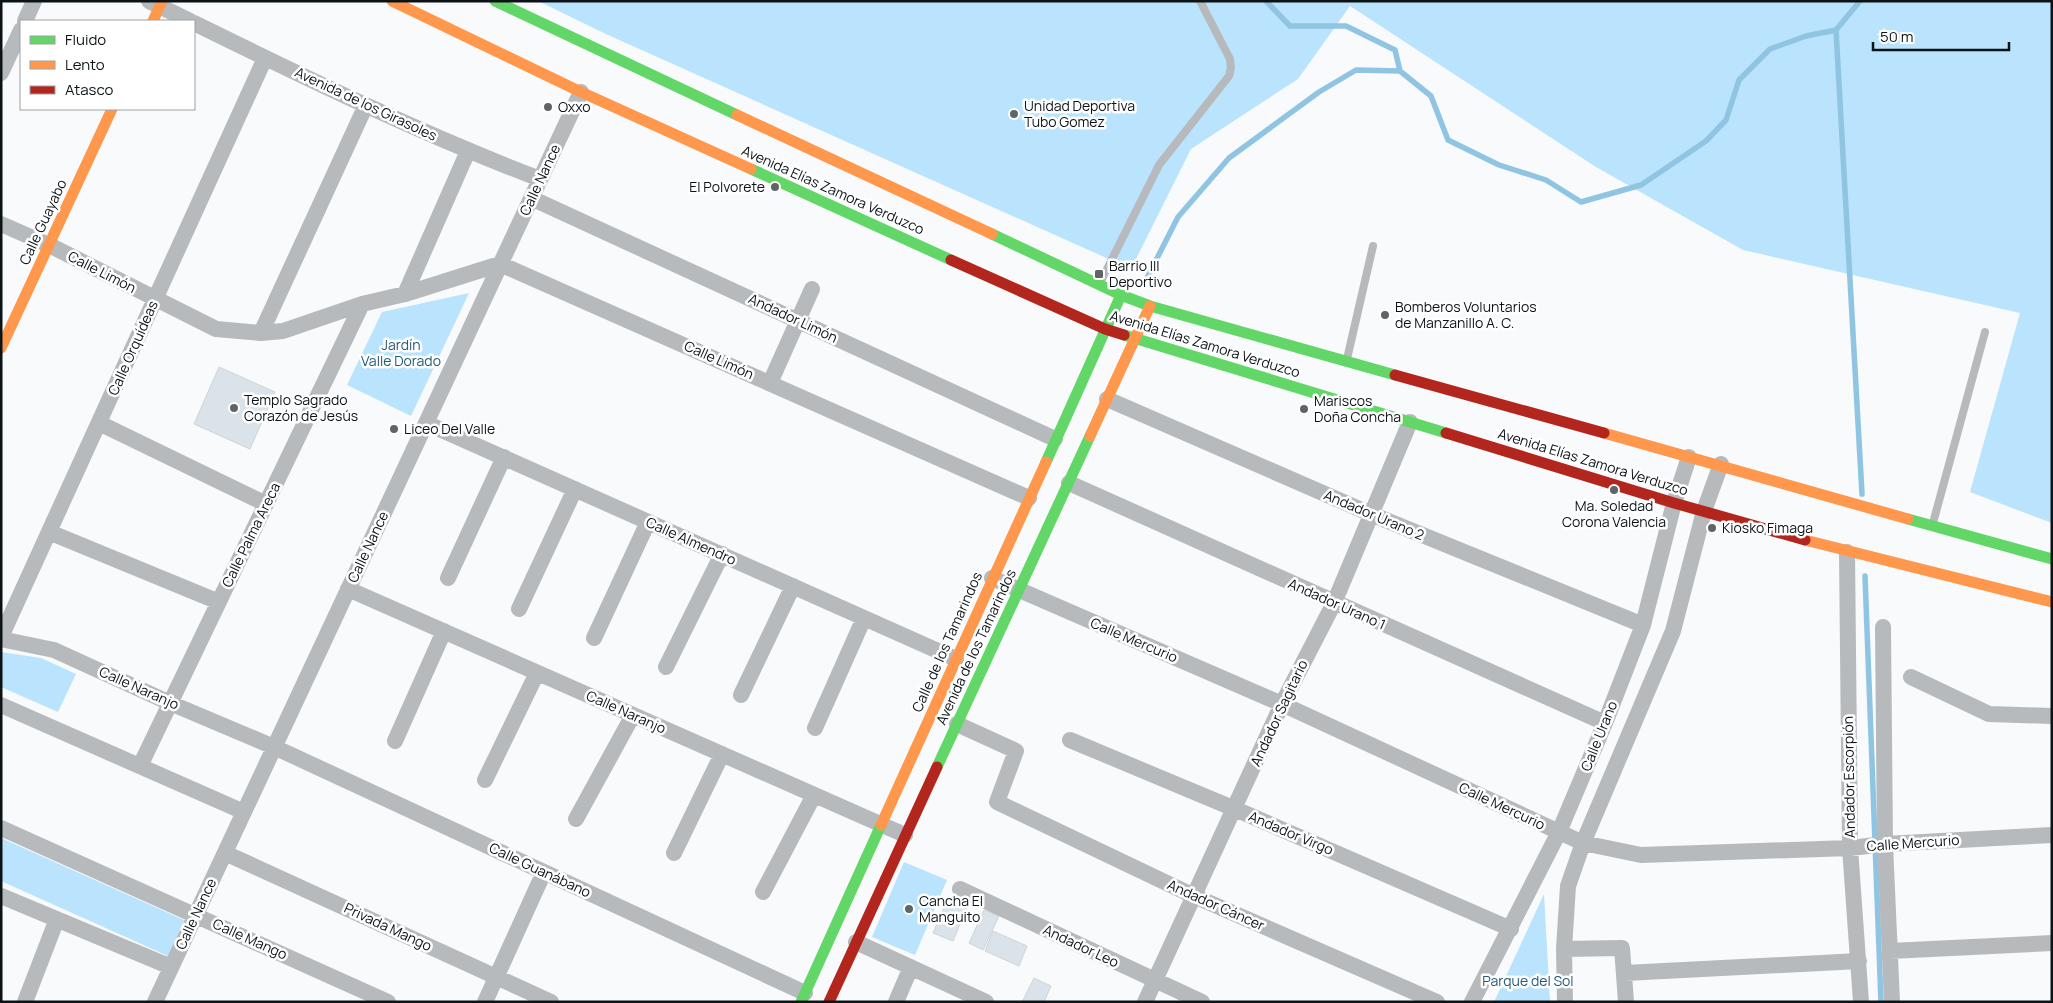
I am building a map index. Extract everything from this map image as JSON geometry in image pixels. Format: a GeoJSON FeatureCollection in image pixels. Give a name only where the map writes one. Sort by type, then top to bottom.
{"type":"FeatureCollection","features":[{"type":"Feature","properties":{"kind":"main road","name":"Avenida Elías Zamora Verduzco"},"geometry":{"type":"LineString","coordinates":[[392,1],[581,92],[1105,329],[1674,503],[1847,552],[2052,602]]}},
{"type":"Feature","properties":{"kind":"main road","name":"Avenida Elías Zamora Verduzco"},"geometry":{"type":"LineString","coordinates":[[495,1],[1120,295],[1150,306],[1690,457],[1721,464],[2052,559]]}},
{"type":"Feature","properties":{"kind":"main road","name":"Calle Guayabo"},"geometry":{"type":"LineString","coordinates":[[1,348],[112,110]]}},
{"type":"Feature","properties":{"kind":"main road","name":"Calle de los Tamarindos"},"geometry":{"type":"LineString","coordinates":[[803,998],[1120,295]]}},
{"type":"Feature","properties":{"kind":"main road","name":"Avenida de los Tamarindos"},"geometry":{"type":"LineString","coordinates":[[829,1002],[1150,306]]}},
{"type":"Feature","properties":{"kind":"street"},"geometry":{"type":"LineString","coordinates":[[25,20],[34,1]]}},
{"type":"Feature","properties":{"kind":"street"},"geometry":{"type":"LineString","coordinates":[[156,8],[187,20]]}},
{"type":"Feature","properties":{"kind":"street","name":"Avenida de los Girasoles"},"geometry":{"type":"LineString","coordinates":[[195,23],[366,106],[468,151],[540,179]]}},
{"type":"Feature","properties":{"kind":"street"},"geometry":{"type":"LineString","coordinates":[[1,73],[20,32]]}},
{"type":"Feature","properties":{"kind":"street","name":"Calle Orquídeas"},"geometry":{"type":"LineString","coordinates":[[1,638],[265,58]]}},
{"type":"Feature","properties":{"kind":"street","name":"Calle Nance"},"geometry":{"type":"LineString","coordinates":[[155,1002],[581,92]]}},
{"type":"Feature","properties":{"kind":"street"},"geometry":{"type":"LineString","coordinates":[[261,333],[366,106]]}},
{"type":"Feature","properties":{"kind":"street"},"geometry":{"type":"LineString","coordinates":[[405,294],[468,151]]}},
{"type":"Feature","properties":{"kind":"street","name":"Andador Limón"},"geometry":{"type":"LineString","coordinates":[[531,198],[1055,439]]}},
{"type":"Feature","properties":{"kind":"street","name":"Calle Limón"},"geometry":{"type":"LineString","coordinates":[[1,224],[49,245],[216,329],[261,333],[283,331],[362,304],[405,294],[500,264],[1028,498]]}},
{"type":"Feature","properties":{"kind":"street"},"geometry":{"type":"LineString","coordinates":[[770,383],[812,289]]}},
{"type":"Feature","properties":{"kind":"street","name":"Calle Palma Areca"},"geometry":{"type":"LineString","coordinates":[[140,766],[362,304]]}},
{"type":"Feature","properties":{"kind":"street","name":"Andador Urano 2"},"geometry":{"type":"LineString","coordinates":[[1107,399],[1371,514],[1643,625]]}},
{"type":"Feature","properties":{"kind":"street","name":"Calle Almendro"},"geometry":{"type":"LineString","coordinates":[[426,422],[956,659]]}},
{"type":"Feature","properties":{"kind":"street","name":"Andador Sagitario"},"geometry":{"type":"LineString","coordinates":[[1145,1002],[1282,704],[1334,603],[1410,422]]}},
{"type":"Feature","properties":{"kind":"street"},"geometry":{"type":"LineString","coordinates":[[99,424],[266,504]]}},
{"type":"Feature","properties":{"kind":"street"},"geometry":{"type":"LineString","coordinates":[[448,578],[504,457]]}},
{"type":"Feature","properties":{"kind":"street","name":"Calle Urano"},"geometry":{"type":"LineString","coordinates":[[1472,1002],[1511,929],[1558,832],[1605,724],[1643,625],[1674,503],[1690,457]]}},
{"type":"Feature","properties":{"kind":"street","name":"Calle Urano"},"geometry":{"type":"LineString","coordinates":[[1565,1002],[1564,949],[1568,886],[1583,842],[1673,630],[1704,511],[1721,464]]}},
{"type":"Feature","properties":{"kind":"street","name":"Andador Urano 1"},"geometry":{"type":"LineString","coordinates":[[1069,483],[1605,724]]}},
{"type":"Feature","properties":{"kind":"street"},"geometry":{"type":"LineString","coordinates":[[519,609],[575,489]]}},
{"type":"Feature","properties":{"kind":"street"},"geometry":{"type":"LineString","coordinates":[[594,638],[648,522]]}},
{"type":"Feature","properties":{"kind":"street"},"geometry":{"type":"LineString","coordinates":[[49,532],[219,602]]}},
{"type":"Feature","properties":{"kind":"street","name":"Andador Escorpión"},"geometry":{"type":"LineString","coordinates":[[1847,552],[1861,1002]]}},
{"type":"Feature","properties":{"kind":"street"},"geometry":{"type":"LineString","coordinates":[[666,667],[722,554]]}},
{"type":"Feature","properties":{"kind":"street","name":"Calle Mercurio"},"geometry":{"type":"LineString","coordinates":[[992,578],[1282,704],[1583,842],[1641,855],[1856,847],[2052,835]]}},
{"type":"Feature","properties":{"kind":"street"},"geometry":{"type":"LineString","coordinates":[[741,695],[793,586]]}},
{"type":"Feature","properties":{"kind":"street","name":"Calle Naranjo"},"geometry":{"type":"LineString","coordinates":[[348,589],[905,834]]}},
{"type":"Feature","properties":{"kind":"street"},"geometry":{"type":"LineString","coordinates":[[815,728],[864,618]]}},
{"type":"Feature","properties":{"kind":"street"},"geometry":{"type":"LineString","coordinates":[[1883,627],[1884,844],[1892,1002]]}},
{"type":"Feature","properties":{"kind":"street"},"geometry":{"type":"LineString","coordinates":[[395,741],[444,631]]}},
{"type":"Feature","properties":{"kind":"street","name":"Calle Naranjo"},"geometry":{"type":"LineString","coordinates":[[1,638],[54,650],[170,703],[274,747]]}},
{"type":"Feature","properties":{"kind":"street"},"geometry":{"type":"LineString","coordinates":[[485,780],[537,672]]}},
{"type":"Feature","properties":{"kind":"street"},"geometry":{"type":"LineString","coordinates":[[1911,678],[1989,714],[2052,716]]}},
{"type":"Feature","properties":{"kind":"street"},"geometry":{"type":"LineString","coordinates":[[1,705],[244,812]]}},
{"type":"Feature","properties":{"kind":"street"},"geometry":{"type":"LineString","coordinates":[[576,819],[632,715]]}},
{"type":"Feature","properties":{"kind":"street","name":"Andador Cáncer"},"geometry":{"type":"LineString","coordinates":[[957,724],[1016,751],[997,802],[1194,896],[1425,1000]]}},
{"type":"Feature","properties":{"kind":"street","name":"Andador Virgo"},"geometry":{"type":"LineString","coordinates":[[1070,740],[1235,809],[1511,929]]}},
{"type":"Feature","properties":{"kind":"street","name":"Calle Guanábano"},"geometry":{"type":"LineString","coordinates":[[274,747],[544,872],[803,998]]}},
{"type":"Feature","properties":{"kind":"street"},"geometry":{"type":"LineString","coordinates":[[674,853],[722,754]]}},
{"type":"Feature","properties":{"kind":"street"},"geometry":{"type":"LineString","coordinates":[[763,892],[814,795]]}},
{"type":"Feature","properties":{"kind":"street","name":"Calle Mango"},"geometry":{"type":"LineString","coordinates":[[1,828],[388,1002]]}},
{"type":"Feature","properties":{"kind":"street","name":"Privada Mango"},"geometry":{"type":"LineString","coordinates":[[225,853],[551,1002]]}},
{"type":"Feature","properties":{"kind":"street"},"geometry":{"type":"LineString","coordinates":[[485,1002],[544,872]]}},
{"type":"Feature","properties":{"kind":"street","name":"Andador Leo"},"geometry":{"type":"LineString","coordinates":[[960,889],[1202,1002]]}},
{"type":"Feature","properties":{"kind":"street"},"geometry":{"type":"LineString","coordinates":[[1,896],[171,967]]}},
{"type":"Feature","properties":{"kind":"street"},"geometry":{"type":"LineString","coordinates":[[25,1002],[57,919]]}},
{"type":"Feature","properties":{"kind":"street"},"geometry":{"type":"LineString","coordinates":[[856,942],[986,1002]]}},
{"type":"Feature","properties":{"kind":"street"},"geometry":{"type":"LineString","coordinates":[[1890,951],[2052,944]]}},
{"type":"Feature","properties":{"kind":"street"},"geometry":{"type":"LineString","coordinates":[[1564,949],[1622,948],[1626,1002]]}},
{"type":"Feature","properties":{"kind":"street"},"geometry":{"type":"LineString","coordinates":[[1625,973],[1859,961]]}},
{"type":"Feature","properties":{"kind":"street"},"geometry":{"type":"LineString","coordinates":[[896,1002],[911,967]]}},
{"type":"Feature","properties":{"kind":"lane"},"geometry":{"type":"LineString","coordinates":[[1100,284],[1159,165],[1228,76],[1231,68],[1230,59],[1200,1]]}},
{"type":"Feature","properties":{"kind":"lane"},"geometry":{"type":"LineString","coordinates":[[1346,361],[1373,246]]}},
{"type":"Feature","properties":{"kind":"lane"},"geometry":{"type":"LineString","coordinates":[[1932,525],[1985,332]]}},
{"type":"Feature","properties":{"kind":"green space"},"geometry":{"type":"Polygon","coordinates":[[[538,1],[2052,1],[2052,523],[1970,492],[2020,313],[1743,250],[1596,167],[1350,6],[1298,79],[1191,149],[1131,269],[608,35],[538,1]]]}},
{"type":"Feature","properties":{"kind":"green space","name":"Jardín Valle Dorado"},"geometry":{"type":"Polygon","coordinates":[[[469,293],[411,416],[347,385],[382,312],[469,293]]]}},
{"type":"Feature","properties":{"kind":"green space"},"geometry":{"type":"Polygon","coordinates":[[[1,652],[41,658],[76,674],[58,712],[1,687],[1,652]]]}},
{"type":"Feature","properties":{"kind":"green space"},"geometry":{"type":"Polygon","coordinates":[[[1,838],[184,920],[168,956],[1,881],[1,838]]]}},
{"type":"Feature","properties":{"kind":"green space","name":"Cancha El Manguito"},"geometry":{"type":"Polygon","coordinates":[[[904,862],[947,880],[915,955],[872,937],[904,862]]]}},
{"type":"Feature","properties":{"kind":"green space","name":"Parque del Sol"},"geometry":{"type":"Polygon","coordinates":[[[1544,894],[1550,1002],[1494,1002],[1544,894]]]}},
{"type":"Feature","properties":{"kind":"building","name":"Templo Sagrado Corazón de Jesús"},"geometry":{"type":"Polygon","coordinates":[[[219,367],[275,392],[250,449],[194,424],[219,367]]]}},
{"type":"Feature","properties":{"kind":"building"},"geometry":{"type":"Polygon","coordinates":[[[948,899],[967,907],[953,941],[933,933],[948,899]]]}},
{"type":"Feature","properties":{"kind":"building"},"geometry":{"type":"Polygon","coordinates":[[[984,910],[999,916],[983,950],[969,943],[984,910]]]}},
{"type":"Feature","properties":{"kind":"building"},"geometry":{"type":"Polygon","coordinates":[[[993,931],[1027,946],[1019,966],[985,951],[993,931]]]}},
{"type":"Feature","properties":{"kind":"building"},"geometry":{"type":"Polygon","coordinates":[[[1034,978],[1051,986],[1044,1002],[1022,1002],[1034,978]]]}},
{"type":"Feature","properties":{"kind":"waterway"},"geometry":{"type":"LineString","coordinates":[[1266,1],[1290,26],[1346,26],[1395,50],[1400,71]]}},
{"type":"Feature","properties":{"kind":"waterway"},"geometry":{"type":"LineString","coordinates":[[1860,1],[1836,30],[1862,494]]}},
{"type":"Feature","properties":{"kind":"waterway"},"geometry":{"type":"LineString","coordinates":[[1146,280],[1178,217],[1229,158],[1319,92],[1356,70],[1400,71],[1431,96],[1448,140],[1499,165],[1546,180],[1581,202],[1641,185],[1706,141],[1726,120],[1739,80],[1770,49],[1806,36],[1836,30]]}},
{"type":"Feature","properties":{"kind":"waterway"},"geometry":{"type":"LineString","coordinates":[[1865,576],[1881,1002]]}},
{"type":"Feature","properties":{"kind":"traffic: fast"},"geometry":{"type":"LineString","coordinates":[[495,1],[737,115]]}},
{"type":"Feature","properties":{"kind":"traffic: fast"},"geometry":{"type":"LineString","coordinates":[[751,169],[951,260]]}},
{"type":"Feature","properties":{"kind":"traffic: fast"},"geometry":{"type":"LineString","coordinates":[[992,234],[1121,295],[1150,306],[1395,375]]}},
{"type":"Feature","properties":{"kind":"traffic: fast"},"geometry":{"type":"LineString","coordinates":[[1046,462],[1121,295]]}},
{"type":"Feature","properties":{"kind":"traffic: fast"},"geometry":{"type":"LineString","coordinates":[[1124,335],[1446,433]]}},
{"type":"Feature","properties":{"kind":"traffic: fast"},"geometry":{"type":"LineString","coordinates":[[937,767],[1090,436]]}},
{"type":"Feature","properties":{"kind":"traffic: fast"},"geometry":{"type":"LineString","coordinates":[[1908,519],[2052,559]]}},
{"type":"Feature","properties":{"kind":"traffic: fast"},"geometry":{"type":"LineString","coordinates":[[801,1002],[881,825]]}},
{"type":"Feature","properties":{"kind":"traffic: slow"},"geometry":{"type":"LineString","coordinates":[[153,20],[162,1]]}},
{"type":"Feature","properties":{"kind":"traffic: slow"},"geometry":{"type":"LineString","coordinates":[[392,1],[581,92],[751,169]]}},
{"type":"Feature","properties":{"kind":"traffic: slow"},"geometry":{"type":"LineString","coordinates":[[1,348],[112,110]]}},
{"type":"Feature","properties":{"kind":"traffic: slow"},"geometry":{"type":"LineString","coordinates":[[737,115],[992,234]]}},
{"type":"Feature","properties":{"kind":"traffic: slow"},"geometry":{"type":"LineString","coordinates":[[1090,436],[1150,306]]}},
{"type":"Feature","properties":{"kind":"traffic: slow"},"geometry":{"type":"LineString","coordinates":[[1604,433],[1908,519]]}},
{"type":"Feature","properties":{"kind":"traffic: slow"},"geometry":{"type":"LineString","coordinates":[[881,825],[1046,462]]}},
{"type":"Feature","properties":{"kind":"traffic: slow"},"geometry":{"type":"LineString","coordinates":[[1805,540],[2052,602]]}},
{"type":"Feature","properties":{"kind":"traffic: jam"},"geometry":{"type":"LineString","coordinates":[[951,260],[1105,329],[1124,335]]}},
{"type":"Feature","properties":{"kind":"traffic: jam"},"geometry":{"type":"LineString","coordinates":[[1395,375],[1604,433]]}},
{"type":"Feature","properties":{"kind":"traffic: jam"},"geometry":{"type":"LineString","coordinates":[[1446,433],[1674,503],[1805,540]]}},
{"type":"Feature","properties":{"kind":"traffic: jam"},"geometry":{"type":"LineString","coordinates":[[829,1002],[937,767]]}},
{"type":"Feature","properties":{"kind":"place","name":"Oxxo"},"geometry":{"type":"Point","coordinates":[548,107]}},
{"type":"Feature","properties":{"kind":"place","name":"Unidad Deportiva Tubo Gomez"},"geometry":{"type":"Point","coordinates":[1014,114]}},
{"type":"Feature","properties":{"kind":"place","name":"El Polvorete"},"geometry":{"type":"Point","coordinates":[775,187]}},
{"type":"Feature","properties":{"kind":"place","name":"Barrio III Deportivo"},"geometry":{"type":"Point","coordinates":[1099,274]}},
{"type":"Feature","properties":{"kind":"place","name":"Bomberos Voluntarios de Manzanillo A. C."},"geometry":{"type":"Point","coordinates":[1385,315]}},
{"type":"Feature","properties":{"kind":"place","name":"Templo Sagrado Corazón de Jesús"},"geometry":{"type":"Point","coordinates":[234,408]}},
{"type":"Feature","properties":{"kind":"place","name":"Mariscos Doña Concha"},"geometry":{"type":"Point","coordinates":[1304,409]}},
{"type":"Feature","properties":{"kind":"place","name":"Liceo Del Valle"},"geometry":{"type":"Point","coordinates":[394,429]}},
{"type":"Feature","properties":{"kind":"place","name":"Ma. Soledad Corona Valencia"},"geometry":{"type":"Point","coordinates":[1614,490]}},
{"type":"Feature","properties":{"kind":"place","name":"Kiosko Fimaga"},"geometry":{"type":"Point","coordinates":[1712,528]}},
{"type":"Feature","properties":{"kind":"place","name":"Cancha El Manguito"},"geometry":{"type":"Point","coordinates":[909,909]}}]}
